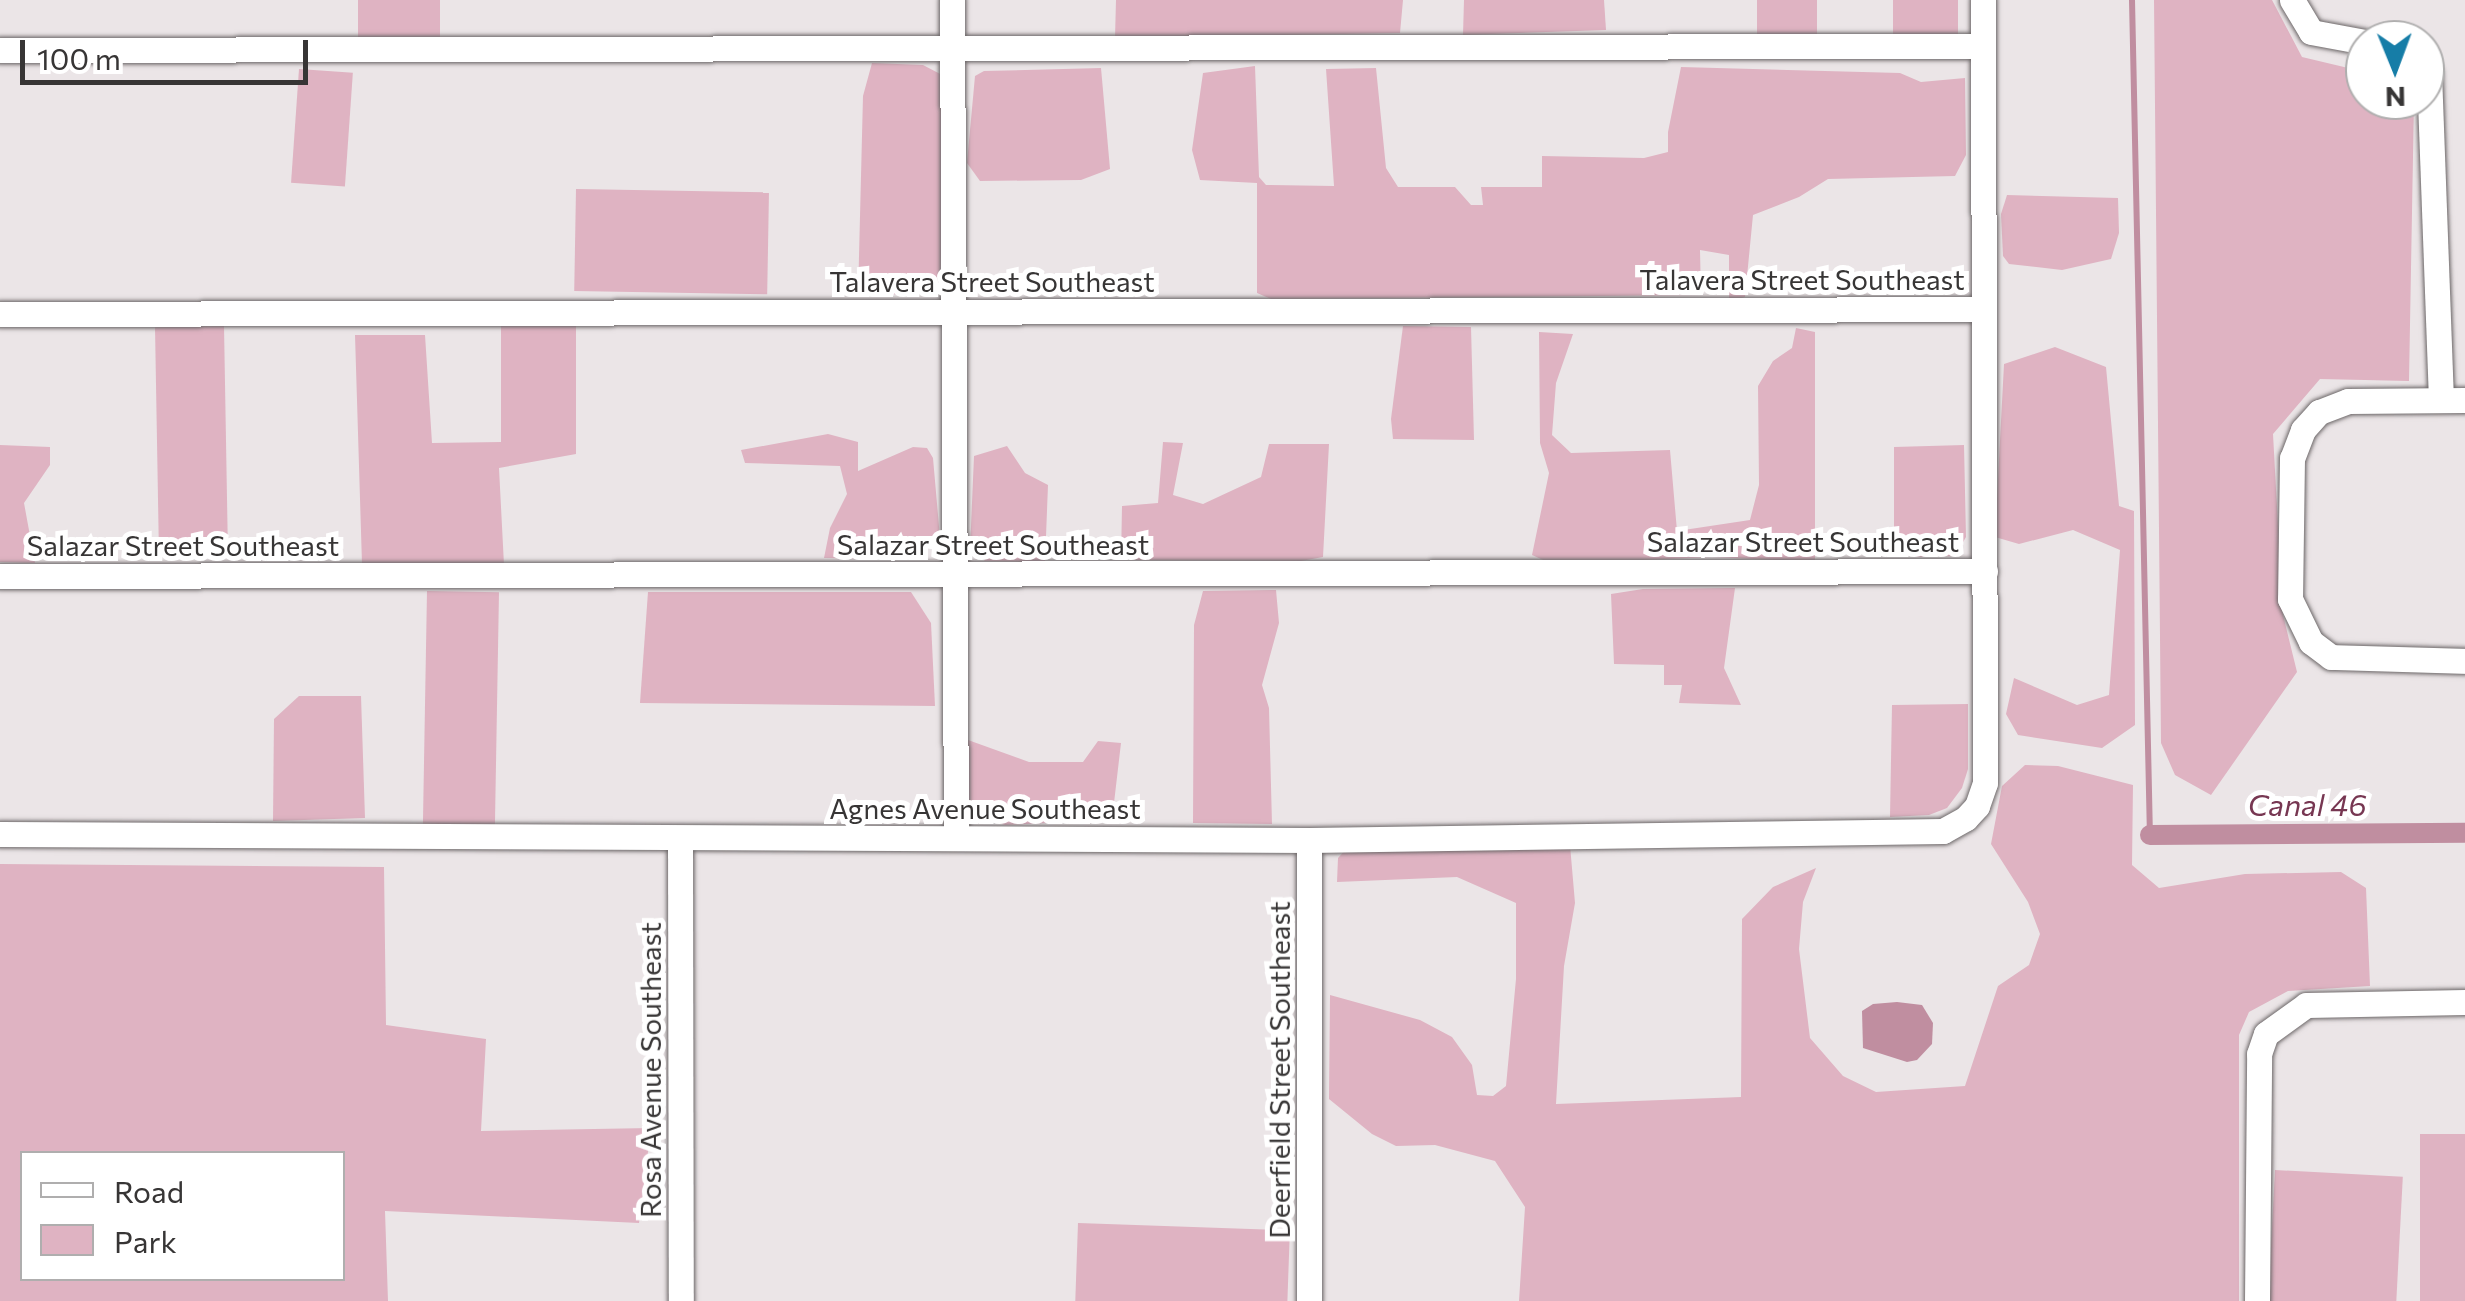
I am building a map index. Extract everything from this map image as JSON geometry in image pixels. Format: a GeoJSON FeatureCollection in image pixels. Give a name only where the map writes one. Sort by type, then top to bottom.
{"type":"FeatureCollection","features":[{"type":"Feature","properties":{"kind":"street"},"geometry":{"type":"LineString","coordinates":[[952,0],[956,836]]}},
{"type":"Feature","properties":{"kind":"street"},"geometry":{"type":"LineString","coordinates":[[1983,0],[1986,571]]}},
{"type":"Feature","properties":{"kind":"street"},"geometry":{"type":"LineString","coordinates":[[2292,0],[2310,32],[2345,38]]}},
{"type":"Feature","properties":{"kind":"street"},"geometry":{"type":"LineString","coordinates":[[0,50],[1983,46]]}},
{"type":"Feature","properties":{"kind":"street"},"geometry":{"type":"LineString","coordinates":[[2432,120],[2453,400],[2348,401],[2318,412],[2303,430],[2292,458],[2290,599],[2311,642],[2331,658],[2465,661]]}},
{"type":"Feature","properties":{"kind":"street","name":"Talavera Street Southeast"},"geometry":{"type":"LineString","coordinates":[[0,314],[1983,308]]}},
{"type":"Feature","properties":{"kind":"street","name":"Salazar Street Southeast"},"geometry":{"type":"LineString","coordinates":[[0,576],[1986,571]]}},
{"type":"Feature","properties":{"kind":"street","name":"Agnes Avenue Southeast"},"geometry":{"type":"LineString","coordinates":[[0,834],[1310,840],[1943,831],[1966,818],[1976,806],[1985,783],[1986,571]]}},
{"type":"Feature","properties":{"kind":"street","name":"Rosa Avenue Southeast"},"geometry":{"type":"LineString","coordinates":[[680,839],[681,1301]]}},
{"type":"Feature","properties":{"kind":"street","name":"Deerfield Street Southeast"},"geometry":{"type":"LineString","coordinates":[[1309,1301],[1310,840]]}},
{"type":"Feature","properties":{"kind":"street"},"geometry":{"type":"LineString","coordinates":[[2257,1301],[2259,1054],[2266,1034],[2306,1004],[2465,1002]]}},
{"type":"Feature","properties":{"kind":"green space"},"geometry":{"type":"Polygon","coordinates":[[[358,0],[440,0],[440,40],[358,40],[358,0]]]}},
{"type":"Feature","properties":{"kind":"green space"},"geometry":{"type":"Polygon","coordinates":[[[1116,0],[1403,0],[1400,33],[1115,38],[1116,0]]]}},
{"type":"Feature","properties":{"kind":"green space"},"geometry":{"type":"Polygon","coordinates":[[[1464,0],[1604,0],[1606,30],[1463,35],[1464,0]]]}},
{"type":"Feature","properties":{"kind":"green space"},"geometry":{"type":"Polygon","coordinates":[[[1757,0],[1817,0],[1817,36],[1757,36],[1757,0]]]}},
{"type":"Feature","properties":{"kind":"green space"},"geometry":{"type":"Polygon","coordinates":[[[1893,0],[1958,0],[1958,35],[1893,35],[1893,0]]]}},
{"type":"Feature","properties":{"kind":"green space"},"geometry":{"type":"Polygon","coordinates":[[[2154,0],[2272,0],[2302,57],[2345,67],[2345,120],[2414,120],[2409,381],[2320,379],[2273,434],[2283,615],[2297,672],[2211,795],[2175,775],[2161,743],[2154,0]]]}},
{"type":"Feature","properties":{"kind":"green space"},"geometry":{"type":"Polygon","coordinates":[[[872,63],[923,65],[946,77],[940,291],[858,297],[863,96],[872,63]]]}},
{"type":"Feature","properties":{"kind":"green space"},"geometry":{"type":"Polygon","coordinates":[[[1255,66],[1259,177],[1266,185],[1334,186],[1326,69],[1376,68],[1386,168],[1398,187],[1455,187],[1471,205],[1483,205],[1481,187],[1542,187],[1542,156],[1644,158],[1668,152],[1668,132],[1681,67],[1900,73],[1921,82],[1965,78],[1966,155],[1955,176],[1828,179],[1799,197],[1753,215],[1745,297],[1729,302],[1729,255],[1700,250],[1701,295],[1271,299],[1257,293],[1257,183],[1200,180],[1192,150],[1203,73],[1255,66]]]}},
{"type":"Feature","properties":{"kind":"green space"},"geometry":{"type":"Polygon","coordinates":[[[1101,68],[1110,169],[1081,180],[980,181],[967,163],[975,76],[984,71],[1101,68]]]}},
{"type":"Feature","properties":{"kind":"green space"},"geometry":{"type":"Polygon","coordinates":[[[299,69],[353,73],[345,186],[291,183],[299,69]]]}},
{"type":"Feature","properties":{"kind":"green space"},"geometry":{"type":"Polygon","coordinates":[[[576,189],[769,192],[767,294],[574,291],[576,189]]]}},
{"type":"Feature","properties":{"kind":"green space"},"geometry":{"type":"Polygon","coordinates":[[[2007,195],[2118,198],[2119,233],[2111,259],[2062,270],[2009,264],[2003,256],[2001,214],[2007,195]]]}},
{"type":"Feature","properties":{"kind":"green space"},"geometry":{"type":"Polygon","coordinates":[[[224,326],[228,554],[159,555],[155,327],[224,326]]]}},
{"type":"Feature","properties":{"kind":"green space"},"geometry":{"type":"Polygon","coordinates":[[[501,326],[576,326],[576,454],[499,468],[504,565],[362,564],[355,335],[425,335],[432,443],[501,442],[501,326]]]}},
{"type":"Feature","properties":{"kind":"green space"},"geometry":{"type":"Polygon","coordinates":[[[1403,326],[1471,327],[1474,440],[1393,439],[1391,419],[1403,326]]]}},
{"type":"Feature","properties":{"kind":"green space"},"geometry":{"type":"Polygon","coordinates":[[[1796,328],[1815,332],[1815,562],[1712,557],[1552,564],[1532,555],[1549,473],[1540,443],[1539,332],[1573,334],[1556,383],[1552,435],[1571,453],[1670,450],[1677,531],[1750,520],[1759,485],[1758,386],[1773,361],[1792,348],[1796,328]]]}},
{"type":"Feature","properties":{"kind":"green space"},"geometry":{"type":"Polygon","coordinates":[[[2055,347],[2106,367],[2119,506],[2134,511],[2135,725],[2102,748],[2018,735],[2006,714],[2014,678],[2077,705],[2109,695],[2120,550],[2073,530],[2019,544],[1995,537],[2004,364],[2055,347]]]}},
{"type":"Feature","properties":{"kind":"green space"},"geometry":{"type":"Polygon","coordinates":[[[828,434],[858,442],[858,471],[913,447],[927,448],[933,458],[940,538],[917,559],[824,558],[830,528],[847,494],[840,466],[745,463],[741,450],[828,434]]]}},
{"type":"Feature","properties":{"kind":"green space"},"geometry":{"type":"Polygon","coordinates":[[[1163,442],[1183,443],[1173,495],[1203,504],[1261,477],[1269,444],[1329,444],[1323,557],[1301,561],[1121,560],[1122,506],[1158,503],[1163,442]]]}},
{"type":"Feature","properties":{"kind":"green space"},"geometry":{"type":"Polygon","coordinates":[[[0,445],[50,447],[50,465],[24,503],[35,563],[0,562],[0,445]]]}},
{"type":"Feature","properties":{"kind":"green space"},"geometry":{"type":"Polygon","coordinates":[[[1964,445],[1966,537],[1955,556],[1916,557],[1887,552],[1894,531],[1894,447],[1964,445]]]}},
{"type":"Feature","properties":{"kind":"green space"},"geometry":{"type":"Polygon","coordinates":[[[1007,446],[1025,473],[1048,485],[1045,562],[985,561],[970,550],[974,456],[1007,446]]]}},
{"type":"Feature","properties":{"kind":"green space"},"geometry":{"type":"Polygon","coordinates":[[[1735,588],[1724,668],[1741,705],[1679,703],[1682,685],[1664,685],[1664,665],[1614,664],[1611,594],[1643,589],[1735,588]]]}},
{"type":"Feature","properties":{"kind":"green space"},"geometry":{"type":"Polygon","coordinates":[[[1276,590],[1279,623],[1262,685],[1269,708],[1272,824],[1193,823],[1194,625],[1203,591],[1276,590]]]}},
{"type":"Feature","properties":{"kind":"green space"},"geometry":{"type":"Polygon","coordinates":[[[427,591],[499,592],[495,828],[423,827],[427,591]]]}},
{"type":"Feature","properties":{"kind":"green space"},"geometry":{"type":"Polygon","coordinates":[[[648,592],[911,592],[931,623],[935,706],[640,703],[648,592]]]}},
{"type":"Feature","properties":{"kind":"green space"},"geometry":{"type":"Polygon","coordinates":[[[299,696],[361,696],[365,818],[273,821],[274,719],[299,696]]]}},
{"type":"Feature","properties":{"kind":"green space"},"geometry":{"type":"Polygon","coordinates":[[[1968,704],[1968,769],[1962,788],[1947,808],[1929,815],[1890,817],[1892,705],[1968,704]]]}},
{"type":"Feature","properties":{"kind":"green space"},"geometry":{"type":"Polygon","coordinates":[[[968,740],[1029,762],[1083,762],[1098,741],[1121,743],[1112,820],[1005,825],[975,816],[968,803],[968,740]]]}},
{"type":"Feature","properties":{"kind":"green space"},"geometry":{"type":"Polygon","coordinates":[[[2025,765],[2058,766],[2133,785],[2132,865],[2159,888],[2245,874],[2341,872],[2366,888],[2370,986],[2288,991],[2249,1012],[2239,1035],[2239,1301],[1519,1301],[1525,1207],[1495,1161],[1435,1145],[1396,1146],[1372,1134],[1329,1099],[1330,995],[1420,1020],[1452,1037],[1472,1065],[1477,1095],[1493,1096],[1506,1086],[1516,979],[1516,903],[1457,877],[1337,882],[1338,858],[1348,847],[1570,845],[1575,903],[1564,966],[1556,1104],[1741,1097],[1742,919],[1773,887],[1816,868],[1803,902],[1799,949],[1810,1038],[1843,1076],[1876,1092],[1965,1086],[1998,986],[2029,965],[2040,934],[2028,902],[1991,844],[2002,786],[2025,765]]]}},
{"type":"Feature","properties":{"kind":"green space"},"geometry":{"type":"Polygon","coordinates":[[[0,864],[384,867],[386,1025],[486,1039],[481,1131],[651,1128],[639,1223],[385,1211],[388,1301],[0,1301],[0,864]]]}},
{"type":"Feature","properties":{"kind":"green space"},"geometry":{"type":"Polygon","coordinates":[[[2420,1134],[2465,1134],[2465,1301],[2420,1301],[2420,1134]]]}},
{"type":"Feature","properties":{"kind":"green space"},"geometry":{"type":"Polygon","coordinates":[[[2275,1170],[2403,1177],[2396,1301],[2268,1301],[2275,1170]]]}},
{"type":"Feature","properties":{"kind":"green space"},"geometry":{"type":"Polygon","coordinates":[[[1078,1223],[1290,1230],[1287,1301],[1075,1301],[1078,1223]]]}},
{"type":"Feature","properties":{"kind":"shaded area"},"geometry":{"type":"Polygon","coordinates":[[[1873,1004],[1922,1005],[1933,1023],[1932,1044],[1917,1060],[1907,1062],[1863,1048],[1862,1011],[1873,1004]]]}},
{"type":"Feature","properties":{"kind":"waterway"},"geometry":{"type":"LineString","coordinates":[[2132,0],[2150,835]]}},
{"type":"Feature","properties":{"kind":"waterway","name":"Canal 46"},"geometry":{"type":"LineString","coordinates":[[2150,835],[2465,833]]}}]}
